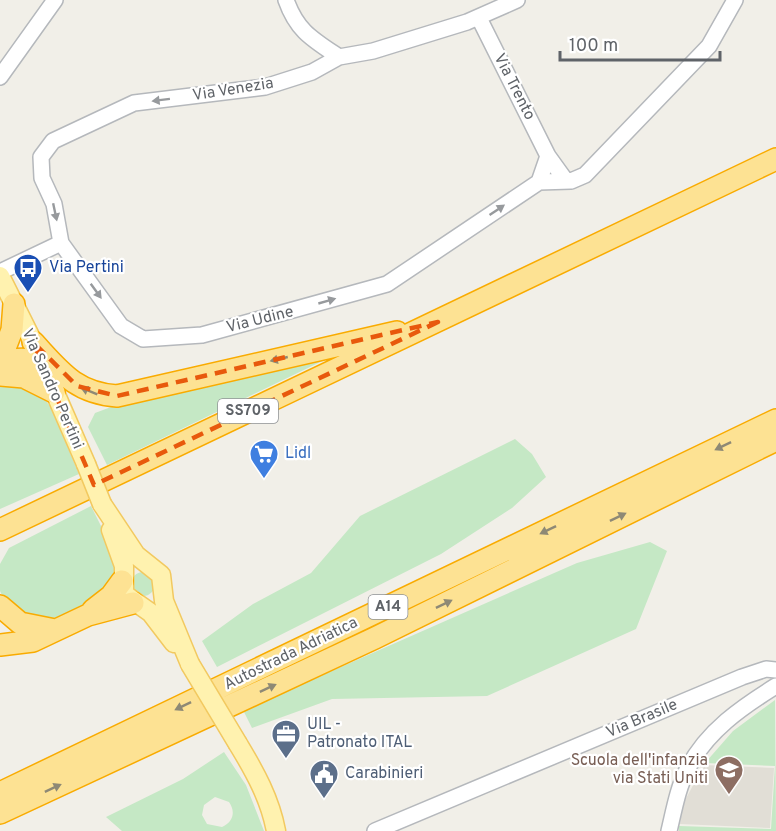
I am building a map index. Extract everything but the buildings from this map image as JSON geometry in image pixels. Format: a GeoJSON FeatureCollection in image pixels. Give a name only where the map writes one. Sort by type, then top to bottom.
{"type":"FeatureCollection","features":[{"type":"Feature","properties":{"kind":"highway","name":"SS709"},"geometry":{"type":"LineString","coordinates":[[4,526],[438,322],[776,159]]}},
{"type":"Feature","properties":{"kind":"highway"},"geometry":{"type":"LineString","coordinates":[[0,362],[12,330],[14,304]]}},
{"type":"Feature","properties":{"kind":"highway"},"geometry":{"type":"LineString","coordinates":[[33,342],[77,386],[97,394],[117,396],[438,322]]}},
{"type":"Feature","properties":{"kind":"highway"},"geometry":{"type":"LineString","coordinates":[[0,362],[28,358],[43,365]]}},
{"type":"Feature","properties":{"kind":"highway"},"geometry":{"type":"LineString","coordinates":[[0,375],[24,377],[54,392]]}},
{"type":"Feature","properties":{"kind":"highway","name":"Autostrada Adriatica"},"geometry":{"type":"LineString","coordinates":[[0,793],[776,420]]}},
{"type":"Feature","properties":{"kind":"highway","name":"Autostrada Adriatica"},"geometry":{"type":"LineString","coordinates":[[0,813],[375,638],[776,441]]}},
{"type":"Feature","properties":{"kind":"highway"},"geometry":{"type":"LineString","coordinates":[[0,548],[13,535],[48,516],[58,502]]}},
{"type":"Feature","properties":{"kind":"highway"},"geometry":{"type":"LineString","coordinates":[[88,615],[111,596],[123,578]]}},
{"type":"Feature","properties":{"kind":"highway"},"geometry":{"type":"LineString","coordinates":[[0,645],[33,641],[88,615],[136,604]]}},
{"type":"Feature","properties":{"kind":"highway"},"geometry":{"type":"LineString","coordinates":[[0,606],[20,622],[55,630]]}},
{"type":"Feature","properties":{"kind":"main road","name":"Via Sandro Pertini"},"geometry":{"type":"LineString","coordinates":[[0,274],[33,342],[102,504],[120,552],[124,594],[151,613],[189,663],[255,772],[269,803],[276,829]]}},
{"type":"Feature","properties":{"kind":"main road","name":"Via Sandro Pertini"},"geometry":{"type":"LineString","coordinates":[[102,504],[145,564],[157,570],[163,588],[164,601],[189,663]]}},
{"type":"Feature","properties":{"kind":"main road"},"geometry":{"type":"LineString","coordinates":[[123,578],[134,566],[145,564]]}},
{"type":"Feature","properties":{"kind":"main road"},"geometry":{"type":"LineString","coordinates":[[136,604],[152,603],[163,588]]}},
{"type":"Feature","properties":{"kind":"street"},"geometry":{"type":"LineString","coordinates":[[0,77],[55,0]]}},
{"type":"Feature","properties":{"kind":"street"},"geometry":{"type":"LineString","coordinates":[[286,0],[293,19],[306,35],[339,57]]}},
{"type":"Feature","properties":{"kind":"street","name":"Via Venezia"},"geometry":{"type":"LineString","coordinates":[[61,243],[54,204],[42,178],[41,157],[53,141],[134,103],[265,87],[312,72],[339,57],[373,51],[479,18],[517,0]]}},
{"type":"Feature","properties":{"kind":"street"},"geometry":{"type":"LineString","coordinates":[[548,156],[539,182],[566,181],[585,175],[710,46],[735,0]]}},
{"type":"Feature","properties":{"kind":"street","name":"Via Trento"},"geometry":{"type":"LineString","coordinates":[[479,18],[548,156]]}},
{"type":"Feature","properties":{"kind":"street"},"geometry":{"type":"LineString","coordinates":[[548,156],[566,181]]}},
{"type":"Feature","properties":{"kind":"street","name":"Via Udine"},"geometry":{"type":"LineString","coordinates":[[61,243],[121,326],[143,339],[202,335],[387,284],[539,182]]}},
{"type":"Feature","properties":{"kind":"street"},"geometry":{"type":"LineString","coordinates":[[0,274],[61,243]]}},
{"type":"Feature","properties":{"kind":"street","name":"Via Brasile"},"geometry":{"type":"LineString","coordinates":[[375,831],[742,677],[765,669],[776,670]]}},
{"type":"Feature","properties":{"kind":"street"},"geometry":{"type":"LineString","coordinates":[[669,831],[688,769],[701,749],[718,728],[742,707],[776,686]]}},
{"type":"Feature","properties":{"kind":"highlighted area"},"geometry":{"type":"Polygon","coordinates":[[[438,322],[94,485],[33,342],[77,386],[117,396],[438,322]]]}},
{"type":"Feature","properties":{"kind":"shaded area","name":"Scuola dell'infanzia via Stati Uniti"},"geometry":{"type":"Polygon","coordinates":[[[704,765],[774,768],[770,828],[680,824],[683,804],[704,765]]]}},
{"type":"Feature","properties":{"kind":"green space"},"geometry":{"type":"Polygon","coordinates":[[[339,353],[107,465],[88,427],[95,413],[119,404],[339,353]]]}},
{"type":"Feature","properties":{"kind":"green space"},"geometry":{"type":"Polygon","coordinates":[[[10,381],[42,395],[51,408],[79,474],[0,509],[0,382],[10,381]]]}},
{"type":"Feature","properties":{"kind":"green space"},"geometry":{"type":"Polygon","coordinates":[[[515,439],[532,454],[546,477],[512,508],[441,554],[217,667],[202,641],[253,604],[311,573],[360,516],[515,439]]]}},
{"type":"Feature","properties":{"kind":"green space"},"geometry":{"type":"Polygon","coordinates":[[[91,506],[116,556],[116,582],[82,610],[45,622],[31,622],[6,604],[0,591],[0,564],[9,548],[91,506]]]}},
{"type":"Feature","properties":{"kind":"green space"},"geometry":{"type":"Polygon","coordinates":[[[650,542],[667,551],[636,629],[487,696],[332,699],[252,728],[243,710],[577,563],[650,542]]]}},
{"type":"Feature","properties":{"kind":"green space"},"geometry":{"type":"Polygon","coordinates":[[[143,572],[152,575],[155,584],[152,593],[143,596],[134,593],[131,584],[134,575],[143,572]]]}},
{"type":"Feature","properties":{"kind":"green space"},"geometry":{"type":"Polygon","coordinates":[[[775,700],[776,831],[679,831],[679,826],[771,829],[775,766],[705,763],[733,731],[775,700]]]}},
{"type":"Feature","properties":{"kind":"green space"},"geometry":{"type":"Polygon","coordinates":[[[224,752],[246,785],[264,831],[122,831],[106,817],[183,779],[224,752]],[[215,797],[204,805],[202,815],[207,824],[222,827],[231,820],[233,813],[229,802],[215,797]]]}},
{"type":"Feature","properties":{"kind":"place","name":"Via Pertini"},"geometry":{"type":"Point","coordinates":[28,294]}},
{"type":"Feature","properties":{"kind":"place","name":"Lidl"},"geometry":{"type":"Point","coordinates":[264,480]}},
{"type":"Feature","properties":{"kind":"place","name":"UIL - Patronato ITAL"},"geometry":{"type":"Point","coordinates":[286,760]}},
{"type":"Feature","properties":{"kind":"place","name":"Scuola dell'infanzia via Stati Uniti"},"geometry":{"type":"Point","coordinates":[729,796]}},
{"type":"Feature","properties":{"kind":"place","name":"Carabinieri"},"geometry":{"type":"Point","coordinates":[324,800]}}]}
